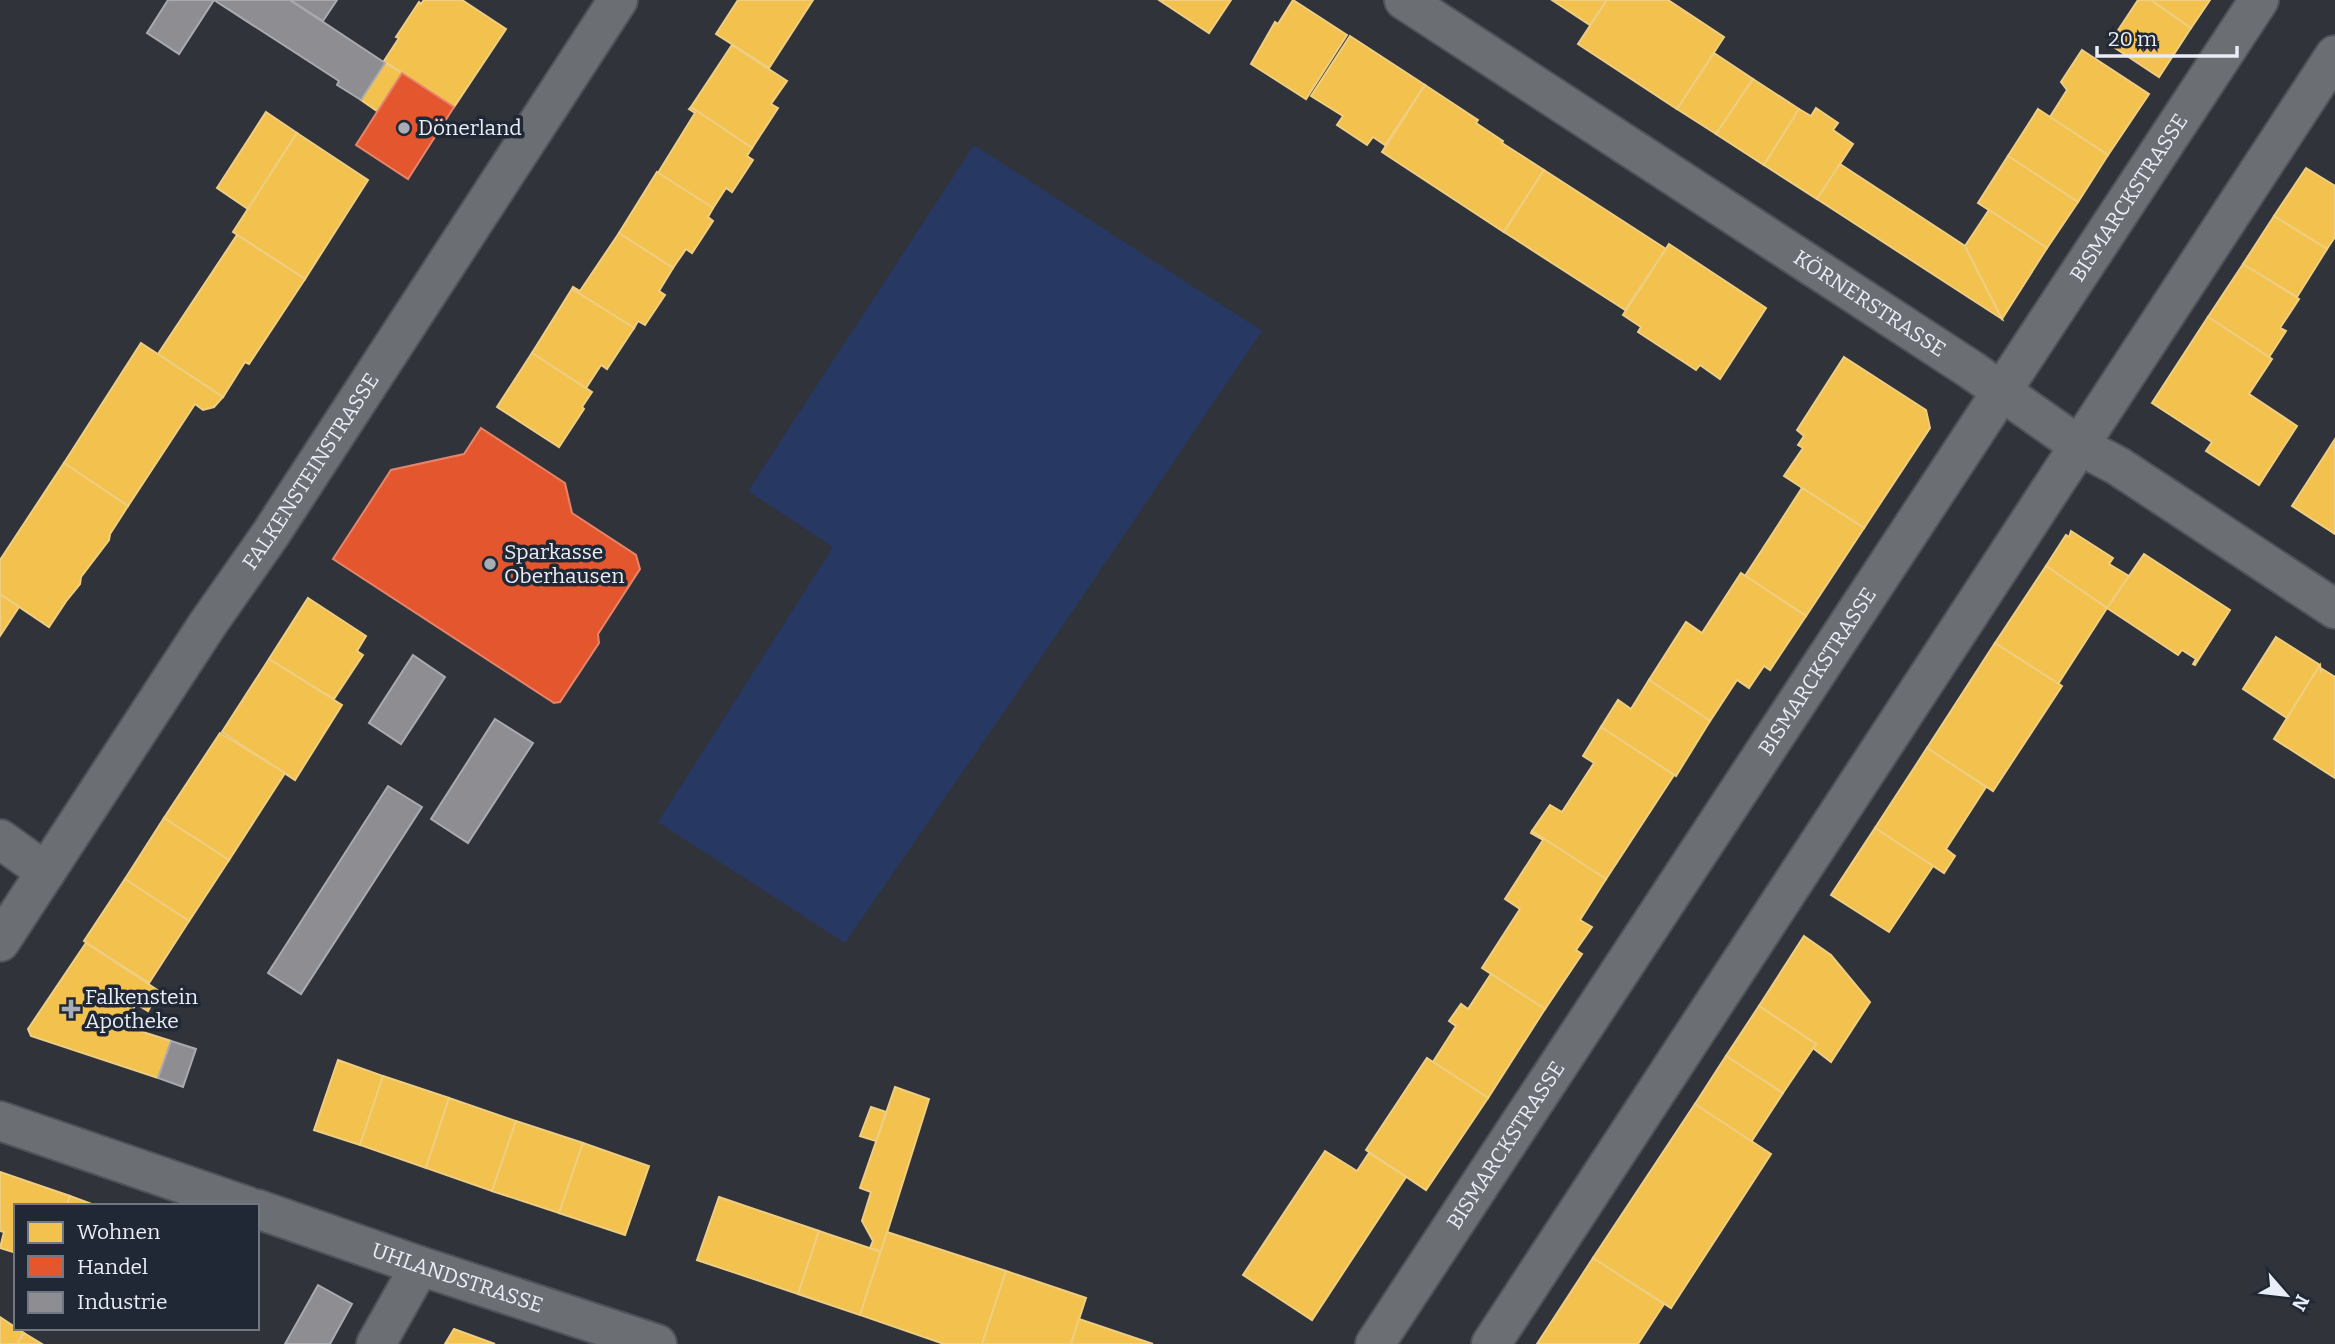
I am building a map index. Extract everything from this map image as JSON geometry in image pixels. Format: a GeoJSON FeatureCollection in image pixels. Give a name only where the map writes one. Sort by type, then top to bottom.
{"type":"FeatureCollection","features":[{"type":"Feature","properties":{"kind":"street","name":"FALKENSTEINSTRASSE"},"geometry":{"type":"LineString","coordinates":[[0,942],[207,625],[278,523],[618,0]]}},
{"type":"Feature","properties":{"kind":"street","name":"KÖRNERSTRASSE"},"geometry":{"type":"LineString","coordinates":[[1404,0],[1958,362],[2078,445],[2118,466],[2335,609]]}},
{"type":"Feature","properties":{"kind":"street","name":"BISMARCKSTRASSE"},"geometry":{"type":"LineString","coordinates":[[1375,1344],[2259,0]]}},
{"type":"Feature","properties":{"kind":"street"},"geometry":{"type":"LineString","coordinates":[[1491,1344],[2335,55]]}},
{"type":"Feature","properties":{"kind":"street"},"geometry":{"type":"LineString","coordinates":[[0,839],[46,872]]}},
{"type":"Feature","properties":{"kind":"street"},"geometry":{"type":"LineString","coordinates":[[0,1121],[241,1204]]}},
{"type":"Feature","properties":{"kind":"street","name":"UHLANDSTRASSE"},"geometry":{"type":"LineString","coordinates":[[259,1210],[657,1344]]}},
{"type":"Feature","properties":{"kind":"street"},"geometry":{"type":"LineString","coordinates":[[376,1344],[420,1266]]}},
{"type":"Feature","properties":{"kind":"shaded area"},"geometry":{"type":"Polygon","coordinates":[[[974,145],[1262,331],[845,943],[658,822],[833,547],[748,491],[974,145]]]}},
{"type":"Feature","properties":{"kind":"building: Wohnen"},"geometry":{"type":"Polygon","coordinates":[[[424,0],[462,0],[506,29],[454,107],[384,61],[399,38],[396,37],[419,2],[421,4],[424,0]]]}},
{"type":"Feature","properties":{"kind":"building: Wohnen"},"geometry":{"type":"Polygon","coordinates":[[[738,0],[813,0],[769,68],[716,34],[738,0]]]}},
{"type":"Feature","properties":{"kind":"building: Wohnen"},"geometry":{"type":"Polygon","coordinates":[[[1159,0],[1231,0],[1209,33],[1159,0]]]}},
{"type":"Feature","properties":{"kind":"building: Wohnen"},"geometry":{"type":"Polygon","coordinates":[[[1293,0],[1347,35],[1306,99],[1251,64],[1275,22],[1278,24],[1293,0]]]}},
{"type":"Feature","properties":{"kind":"building: Wohnen"},"geometry":{"type":"Polygon","coordinates":[[[1552,0],[1607,0],[1590,25],[1552,0]]]}},
{"type":"Feature","properties":{"kind":"building: Wohnen"},"geometry":{"type":"Polygon","coordinates":[[[1607,0],[1668,0],[1724,37],[1677,109],[1578,44],[1607,0]]]}},
{"type":"Feature","properties":{"kind":"building: Wohnen"},"geometry":{"type":"Polygon","coordinates":[[[2138,0],[2151,0],[2191,28],[2159,77],[2109,44],[2138,0]]]}},
{"type":"Feature","properties":{"kind":"building: Wohnen"},"geometry":{"type":"Polygon","coordinates":[[[2151,0],[2210,0],[2191,28],[2151,0]]]}},
{"type":"Feature","properties":{"kind":"building: Wohnen"},"geometry":{"type":"Polygon","coordinates":[[[1350,36],[1425,85],[1385,145],[1373,137],[1367,145],[1337,125],[1343,116],[1311,96],[1350,36]]]}},
{"type":"Feature","properties":{"kind":"building: Wohnen"},"geometry":{"type":"Polygon","coordinates":[[[732,45],[787,81],[771,104],[778,108],[752,148],[691,107],[732,45]]]}},
{"type":"Feature","properties":{"kind":"building: Wohnen"},"geometry":{"type":"Polygon","coordinates":[[[2082,50],[2149,94],[2108,155],[2050,117],[2067,90],[2061,82],[2082,50]]]}},
{"type":"Feature","properties":{"kind":"building: Wohnen"},"geometry":{"type":"Polygon","coordinates":[[[1714,53],[1753,79],[1716,134],[1677,109],[1714,53]]]}},
{"type":"Feature","properties":{"kind":"building: Wohnen"},"geometry":{"type":"Polygon","coordinates":[[[385,63],[402,73],[377,111],[361,100],[385,63]]]}},
{"type":"Feature","properties":{"kind":"building: Wohnen"},"geometry":{"type":"Polygon","coordinates":[[[1753,79],[1799,109],[1764,165],[1716,134],[1753,79]]]}},
{"type":"Feature","properties":{"kind":"building: Wohnen"},"geometry":{"type":"Polygon","coordinates":[[[1425,85],[1478,120],[1476,123],[1503,141],[1502,143],[1544,170],[1504,232],[1382,152],[1425,85]]]}},
{"type":"Feature","properties":{"kind":"building: Wohnen"},"geometry":{"type":"Polygon","coordinates":[[[691,107],[752,148],[747,156],[753,160],[732,192],[726,188],[713,208],[658,173],[695,113],[689,109],[691,107]]]}},
{"type":"Feature","properties":{"kind":"building: Wohnen"},"geometry":{"type":"Polygon","coordinates":[[[1816,108],[1838,123],[1833,130],[1853,144],[1817,199],[1764,165],[1799,109],[1811,116],[1816,108]]]}},
{"type":"Feature","properties":{"kind":"building: Wohnen"},"geometry":{"type":"Polygon","coordinates":[[[2038,109],[2108,155],[2078,202],[2008,156],[2038,109]]]}},
{"type":"Feature","properties":{"kind":"building: Wohnen"},"geometry":{"type":"Polygon","coordinates":[[[266,112],[297,133],[248,209],[217,188],[266,112]]]}},
{"type":"Feature","properties":{"kind":"building: Wohnen"},"geometry":{"type":"Polygon","coordinates":[[[297,133],[368,180],[305,279],[233,232],[297,133]]]}},
{"type":"Feature","properties":{"kind":"building: Wohnen"},"geometry":{"type":"Polygon","coordinates":[[[2008,156],[2078,202],[2047,248],[1978,203],[2008,156]]]}},
{"type":"Feature","properties":{"kind":"building: Wohnen"},"geometry":{"type":"Polygon","coordinates":[[[1840,164],[1965,246],[2002,319],[1817,199],[1840,164]]]}},
{"type":"Feature","properties":{"kind":"building: Wohnen"},"geometry":{"type":"Polygon","coordinates":[[[2306,168],[2335,186],[2335,237],[2327,249],[2274,216],[2306,168]]]}},
{"type":"Feature","properties":{"kind":"building: Wohnen"},"geometry":{"type":"Polygon","coordinates":[[[1544,170],[1666,249],[1625,310],[1504,232],[1544,170]]]}},
{"type":"Feature","properties":{"kind":"building: Wohnen"},"geometry":{"type":"Polygon","coordinates":[[[657,172],[713,208],[708,217],[713,221],[692,253],[686,249],[673,268],[619,233],[657,172]]]}},
{"type":"Feature","properties":{"kind":"building: Wohnen"},"geometry":{"type":"Polygon","coordinates":[[[1989,210],[2047,248],[2002,319],[1965,246],[1989,210]]]}},
{"type":"Feature","properties":{"kind":"building: Wohnen"},"geometry":{"type":"Polygon","coordinates":[[[2274,216],[2327,249],[2297,297],[2243,264],[2274,216]]]}},
{"type":"Feature","properties":{"kind":"building: Wohnen"},"geometry":{"type":"Polygon","coordinates":[[[619,233],[673,268],[659,291],[665,295],[645,325],[638,321],[634,328],[572,289],[573,287],[580,291],[619,233]]]}},
{"type":"Feature","properties":{"kind":"building: Wohnen"},"geometry":{"type":"Polygon","coordinates":[[[237,235],[305,279],[249,364],[245,362],[223,397],[158,354],[237,235]]]}},
{"type":"Feature","properties":{"kind":"building: Wohnen"},"geometry":{"type":"Polygon","coordinates":[[[1669,244],[1766,308],[1720,379],[1700,365],[1696,370],[1638,332],[1641,327],[1623,315],[1669,244]]]}},
{"type":"Feature","properties":{"kind":"building: Wohnen"},"geometry":{"type":"Polygon","coordinates":[[[2243,264],[2299,299],[2280,328],[2286,331],[2269,357],[2208,317],[2243,264]]]}},
{"type":"Feature","properties":{"kind":"building: Wohnen"},"geometry":{"type":"Polygon","coordinates":[[[572,289],[634,328],[607,369],[601,365],[586,388],[532,353],[572,289]]]}},
{"type":"Feature","properties":{"kind":"building: Wohnen"},"geometry":{"type":"Polygon","coordinates":[[[2208,317],[2272,359],[2249,394],[2297,426],[2259,485],[2206,451],[2212,442],[2152,403],[2208,317]]]}},
{"type":"Feature","properties":{"kind":"building: Wohnen"},"geometry":{"type":"Polygon","coordinates":[[[141,343],[223,397],[214,407],[203,410],[195,404],[128,506],[64,463],[141,343]]]}},
{"type":"Feature","properties":{"kind":"building: Wohnen"},"geometry":{"type":"Polygon","coordinates":[[[532,353],[592,392],[559,447],[497,407],[532,353]]]}},
{"type":"Feature","properties":{"kind":"building: Wohnen"},"geometry":{"type":"Polygon","coordinates":[[[1844,357],[1926,410],[1930,428],[1864,528],[1784,476],[1803,448],[1798,445],[1804,436],[1797,430],[1844,357]]]}},
{"type":"Feature","properties":{"kind":"building: Wohnen"},"geometry":{"type":"Polygon","coordinates":[[[2335,439],[2335,534],[2292,506],[2335,439]]]}},
{"type":"Feature","properties":{"kind":"building: Wohnen"},"geometry":{"type":"Polygon","coordinates":[[[64,463],[128,506],[109,540],[49,627],[0,594],[0,560],[64,463]]]}},
{"type":"Feature","properties":{"kind":"building: Wohnen"},"geometry":{"type":"Polygon","coordinates":[[[1802,488],[1864,528],[1806,616],[1745,576],[1802,488]]]}},
{"type":"Feature","properties":{"kind":"building: Wohnen"},"geometry":{"type":"Polygon","coordinates":[[[2071,531],[2113,558],[2109,564],[2129,576],[2107,608],[2046,566],[2071,531]]]}},
{"type":"Feature","properties":{"kind":"building: Wohnen"},"geometry":{"type":"Polygon","coordinates":[[[2144,554],[2230,610],[2195,665],[2193,664],[2196,659],[2182,650],[2178,655],[2107,608],[2144,554]]]}},
{"type":"Feature","properties":{"kind":"building: Wohnen"},"geometry":{"type":"Polygon","coordinates":[[[2046,566],[2107,608],[2058,684],[1995,643],[2046,566]]]}},
{"type":"Feature","properties":{"kind":"building: Wohnen"},"geometry":{"type":"Polygon","coordinates":[[[1741,573],[1806,616],[1770,670],[1764,666],[1749,688],[1737,680],[1710,721],[1649,680],[1686,622],[1702,633],[1741,573]]]}},
{"type":"Feature","properties":{"kind":"building: Wohnen"},"geometry":{"type":"Polygon","coordinates":[[[0,594],[19,607],[0,636],[0,594]]]}},
{"type":"Feature","properties":{"kind":"building: Wohnen"},"geometry":{"type":"Polygon","coordinates":[[[308,598],[366,636],[357,651],[363,655],[334,699],[269,659],[308,598]]]}},
{"type":"Feature","properties":{"kind":"building: Wohnen"},"geometry":{"type":"Polygon","coordinates":[[[2276,637],[2320,665],[2287,718],[2243,689],[2276,637]]]}},
{"type":"Feature","properties":{"kind":"building: Wohnen"},"geometry":{"type":"Polygon","coordinates":[[[1995,643],[2062,686],[1993,791],[1927,748],[1995,643]]]}},
{"type":"Feature","properties":{"kind":"building: Wohnen"},"geometry":{"type":"Polygon","coordinates":[[[269,659],[342,705],[295,780],[222,732],[269,659]]]}},
{"type":"Feature","properties":{"kind":"building: Wohnen"},"geometry":{"type":"Polygon","coordinates":[[[2320,665],[2321,671],[2322,669],[2335,677],[2335,778],[2274,739],[2320,665]]]}},
{"type":"Feature","properties":{"kind":"building: Wohnen"},"geometry":{"type":"Polygon","coordinates":[[[1649,680],[1710,721],[1676,776],[1601,727],[1618,700],[1631,709],[1649,680]]]}},
{"type":"Feature","properties":{"kind":"building: Wohnen"},"geometry":{"type":"Polygon","coordinates":[[[1601,727],[1674,775],[1606,879],[1532,831],[1550,805],[1562,812],[1594,763],[1583,756],[1601,727]]]}},
{"type":"Feature","properties":{"kind":"building: Wohnen"},"geometry":{"type":"Polygon","coordinates":[[[220,733],[285,773],[229,860],[164,818],[220,733]]]}},
{"type":"Feature","properties":{"kind":"building: Wohnen"},"geometry":{"type":"Polygon","coordinates":[[[1927,748],[1986,787],[1946,849],[1955,856],[1944,873],[1875,828],[1927,748]]]}},
{"type":"Feature","properties":{"kind":"building: Wohnen"},"geometry":{"type":"Polygon","coordinates":[[[164,818],[229,860],[189,921],[125,879],[164,818]]]}},
{"type":"Feature","properties":{"kind":"building: Wohnen"},"geometry":{"type":"Polygon","coordinates":[[[1875,828],[1933,866],[1889,932],[1831,895],[1875,828]]]}},
{"type":"Feature","properties":{"kind":"building: Wohnen"},"geometry":{"type":"Polygon","coordinates":[[[1532,831],[1606,879],[1580,920],[1592,927],[1576,950],[1582,954],[1545,1009],[1482,968],[1520,909],[1505,899],[1543,840],[1531,833],[1532,831]]]}},
{"type":"Feature","properties":{"kind":"building: Wohnen"},"geometry":{"type":"Polygon","coordinates":[[[125,879],[189,921],[149,983],[84,941],[125,879]]]}},
{"type":"Feature","properties":{"kind":"building: Wohnen"},"geometry":{"type":"Polygon","coordinates":[[[1804,936],[1831,955],[1870,1002],[1831,1062],[1813,1048],[1816,1044],[1759,1006],[1804,936]]]}},
{"type":"Feature","properties":{"kind":"building: Wohnen"},"geometry":{"type":"Polygon","coordinates":[[[86,943],[159,991],[148,1011],[136,1004],[124,1026],[171,1041],[158,1078],[31,1036],[28,1029],[86,943]]]}},
{"type":"Feature","properties":{"kind":"building: Wohnen"},"geometry":{"type":"Polygon","coordinates":[[[1491,974],[1545,1009],[1488,1098],[1433,1062],[1456,1026],[1449,1021],[1461,1004],[1468,1009],[1491,974]]]}},
{"type":"Feature","properties":{"kind":"building: Wohnen"},"geometry":{"type":"Polygon","coordinates":[[[1759,1006],[1816,1044],[1783,1093],[1726,1056],[1759,1006]]]}},
{"type":"Feature","properties":{"kind":"building: Wohnen"},"geometry":{"type":"Polygon","coordinates":[[[1726,1056],[1783,1093],[1751,1142],[1695,1104],[1726,1056]]]}},
{"type":"Feature","properties":{"kind":"building: Wohnen"},"geometry":{"type":"Polygon","coordinates":[[[1427,1058],[1488,1098],[1426,1190],[1366,1150],[1427,1058]]]}},
{"type":"Feature","properties":{"kind":"building: Wohnen"},"geometry":{"type":"Polygon","coordinates":[[[338,1060],[383,1076],[360,1145],[314,1130],[338,1060]]]}},
{"type":"Feature","properties":{"kind":"building: Wohnen"},"geometry":{"type":"Polygon","coordinates":[[[383,1076],[449,1098],[426,1168],[360,1145],[383,1076]]]}},
{"type":"Feature","properties":{"kind":"building: Wohnen"},"geometry":{"type":"Polygon","coordinates":[[[895,1087],[929,1099],[881,1252],[870,1248],[873,1241],[862,1221],[871,1192],[860,1188],[895,1087]]]}},
{"type":"Feature","properties":{"kind":"building: Wohnen"},"geometry":{"type":"Polygon","coordinates":[[[449,1098],[516,1121],[492,1191],[426,1168],[449,1098]]]}},
{"type":"Feature","properties":{"kind":"building: Wohnen"},"geometry":{"type":"Polygon","coordinates":[[[1695,1104],[1771,1154],[1671,1308],[1593,1258],[1695,1104]]]}},
{"type":"Feature","properties":{"kind":"building: Wohnen"},"geometry":{"type":"Polygon","coordinates":[[[871,1107],[886,1112],[876,1141],[860,1136],[871,1107]]]}},
{"type":"Feature","properties":{"kind":"building: Wohnen"},"geometry":{"type":"Polygon","coordinates":[[[516,1121],[583,1143],[559,1213],[492,1191],[516,1121]]]}},
{"type":"Feature","properties":{"kind":"building: Wohnen"},"geometry":{"type":"Polygon","coordinates":[[[583,1143],[649,1166],[625,1235],[559,1213],[583,1143]]]}},
{"type":"Feature","properties":{"kind":"building: Wohnen"},"geometry":{"type":"Polygon","coordinates":[[[1325,1151],[1357,1171],[1369,1153],[1406,1177],[1312,1320],[1243,1275],[1325,1151]]]}},
{"type":"Feature","properties":{"kind":"building: Wohnen"},"geometry":{"type":"Polygon","coordinates":[[[0,1172],[70,1196],[68,1204],[14,1204],[14,1252],[0,1248],[4,1232],[0,1231],[0,1172]]]}},
{"type":"Feature","properties":{"kind":"building: Wohnen"},"geometry":{"type":"Polygon","coordinates":[[[70,1196],[92,1204],[68,1204],[70,1196]]]}},
{"type":"Feature","properties":{"kind":"building: Wohnen"},"geometry":{"type":"Polygon","coordinates":[[[719,1197],[819,1231],[798,1294],[697,1260],[719,1197]]]}},
{"type":"Feature","properties":{"kind":"building: Wohnen"},"geometry":{"type":"Polygon","coordinates":[[[819,1231],[881,1252],[860,1315],[798,1294],[819,1231]]]}},
{"type":"Feature","properties":{"kind":"building: Wohnen"},"geometry":{"type":"Polygon","coordinates":[[[887,1232],[1006,1271],[982,1344],[944,1344],[860,1315],[887,1232]]]}},
{"type":"Feature","properties":{"kind":"building: Wohnen"},"geometry":{"type":"Polygon","coordinates":[[[1593,1258],[1664,1304],[1638,1344],[1537,1344],[1593,1258]]]}},
{"type":"Feature","properties":{"kind":"building: Wohnen"},"geometry":{"type":"Polygon","coordinates":[[[1006,1271],[1086,1298],[1071,1344],[982,1344],[1006,1271]]]}},
{"type":"Feature","properties":{"kind":"building: Wohnen"},"geometry":{"type":"Polygon","coordinates":[[[0,1317],[14,1326],[14,1330],[24,1333],[17,1344],[0,1344],[0,1317]]]}},
{"type":"Feature","properties":{"kind":"building: Wohnen"},"geometry":{"type":"Polygon","coordinates":[[[1079,1319],[1153,1344],[1071,1344],[1079,1319]]]}},
{"type":"Feature","properties":{"kind":"building: Wohnen"},"geometry":{"type":"Polygon","coordinates":[[[454,1329],[495,1344],[445,1344],[454,1329]]]}},
{"type":"Feature","properties":{"kind":"building: Wohnen"},"geometry":{"type":"Polygon","coordinates":[[[24,1333],[42,1344],[17,1344],[24,1333]]]}},
{"type":"Feature","properties":{"kind":"building: Handel","name":"Dönerland"},"geometry":{"type":"Polygon","coordinates":[[[402,73],[454,107],[408,179],[356,145],[402,73]]]}},
{"type":"Feature","properties":{"kind":"building: Handel","name":"Sparkasse Oberhausen"},"geometry":{"type":"Polygon","coordinates":[[[481,428],[565,483],[572,513],[636,555],[640,569],[598,634],[599,643],[560,702],[554,703],[333,559],[391,470],[464,454],[481,428]]]}},
{"type":"Feature","properties":{"kind":"building: Industrie"},"geometry":{"type":"Polygon","coordinates":[[[168,0],[214,0],[179,54],[147,33],[168,0]]]}},
{"type":"Feature","properties":{"kind":"building: Industrie"},"geometry":{"type":"Polygon","coordinates":[[[214,0],[290,0],[385,63],[361,100],[337,85],[339,81],[214,0]]]}},
{"type":"Feature","properties":{"kind":"building: Industrie"},"geometry":{"type":"Polygon","coordinates":[[[290,0],[337,0],[323,21],[290,0]]]}},
{"type":"Feature","properties":{"kind":"building: Industrie"},"geometry":{"type":"Polygon","coordinates":[[[413,655],[445,677],[401,744],[369,723],[413,655]]]}},
{"type":"Feature","properties":{"kind":"building: Industrie"},"geometry":{"type":"Polygon","coordinates":[[[495,719],[533,743],[468,843],[431,819],[495,719]]]}},
{"type":"Feature","properties":{"kind":"building: Industrie"},"geometry":{"type":"Polygon","coordinates":[[[388,786],[422,807],[301,994],[268,973],[388,786]]]}},
{"type":"Feature","properties":{"kind":"building: Industrie"},"geometry":{"type":"Polygon","coordinates":[[[171,1041],[196,1049],[183,1087],[158,1078],[171,1041]]]}},
{"type":"Feature","properties":{"kind":"building: Industrie"},"geometry":{"type":"Polygon","coordinates":[[[318,1285],[352,1304],[330,1344],[285,1344],[318,1285]]]}},
{"type":"Feature","properties":{"kind":"place","name":"Dönerland"},"geometry":{"type":"Point","coordinates":[404,128]}},
{"type":"Feature","properties":{"kind":"place","name":"Sparkasse Oberhausen"},"geometry":{"type":"Point","coordinates":[490,564]}},
{"type":"Feature","properties":{"kind":"place","name":"Falkenstein Apotheke"},"geometry":{"type":"Point","coordinates":[71,1009]}}]}
